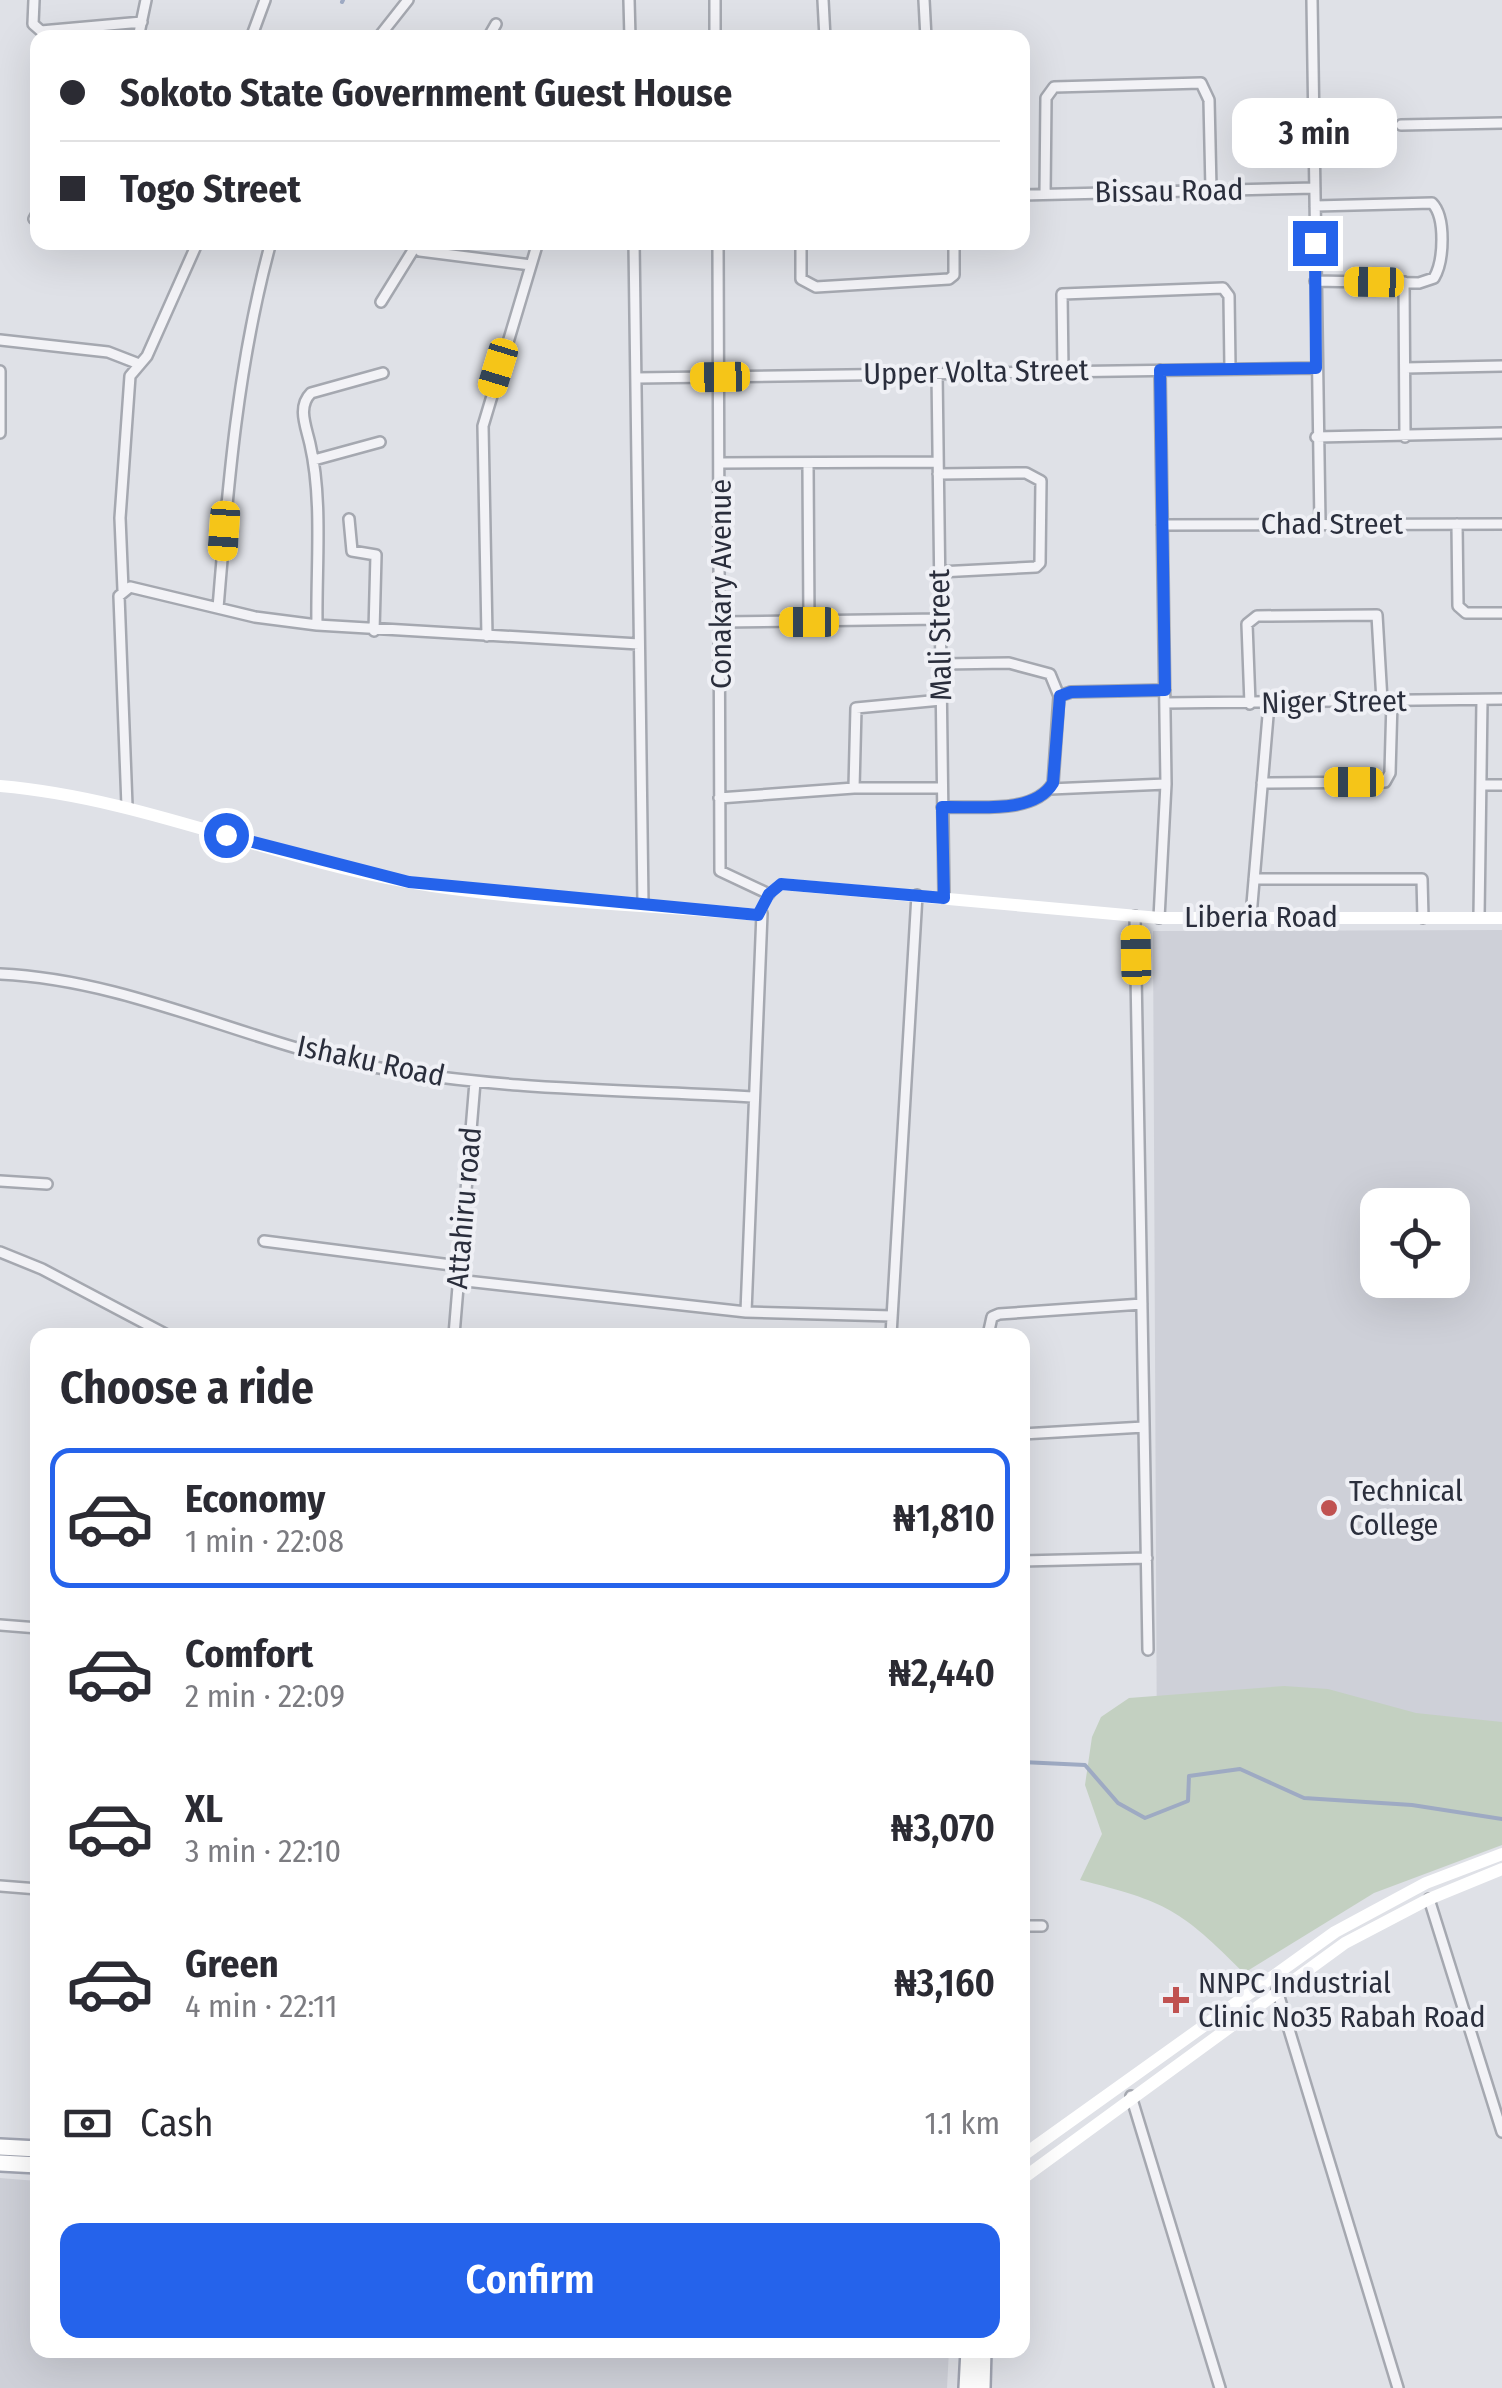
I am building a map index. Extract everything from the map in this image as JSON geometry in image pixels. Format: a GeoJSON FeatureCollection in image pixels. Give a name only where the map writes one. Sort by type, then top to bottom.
{"type":"FeatureCollection","features":[{"type":"Feature","properties":{"kind":"main road"},"geometry":{"type":"LineString","coordinates":[[0,2147],[30,2149]]}},
{"type":"Feature","properties":{"kind":"main road"},"geometry":{"type":"LineString","coordinates":[[0,2163],[30,2165]]}},
{"type":"Feature","properties":{"kind":"main road"},"geometry":{"type":"LineString","coordinates":[[966,2388],[968,2358]]}},
{"type":"Feature","properties":{"kind":"main road"},"geometry":{"type":"LineString","coordinates":[[982,2388],[983,2358]]}},
{"type":"Feature","properties":{"kind":"street"},"geometry":{"type":"LineString","coordinates":[[34,0],[33,24],[42,30],[142,22]]}},
{"type":"Feature","properties":{"kind":"street"},"geometry":{"type":"LineString","coordinates":[[140,30],[146,0]]}},
{"type":"Feature","properties":{"kind":"street"},"geometry":{"type":"LineString","coordinates":[[254,30],[266,0]]}},
{"type":"Feature","properties":{"kind":"street"},"geometry":{"type":"LineString","coordinates":[[384,30],[408,0]]}},
{"type":"Feature","properties":{"kind":"street"},"geometry":{"type":"LineString","coordinates":[[629,0],[630,30]]}},
{"type":"Feature","properties":{"kind":"street"},"geometry":{"type":"LineString","coordinates":[[714,0],[715,30]]}},
{"type":"Feature","properties":{"kind":"street"},"geometry":{"type":"LineString","coordinates":[[823,0],[825,30]]}},
{"type":"Feature","properties":{"kind":"street"},"geometry":{"type":"LineString","coordinates":[[924,0],[926,30]]}},
{"type":"Feature","properties":{"kind":"street"},"geometry":{"type":"LineString","coordinates":[[1312,0],[1320,523]]}},
{"type":"Feature","properties":{"kind":"street"},"geometry":{"type":"LineString","coordinates":[[493,30],[496,24]]}},
{"type":"Feature","properties":{"kind":"street"},"geometry":{"type":"LineString","coordinates":[[1045,194],[1046,98],[1054,87],[1201,83],[1209,100],[1211,189]]}},
{"type":"Feature","properties":{"kind":"street"},"geometry":{"type":"LineString","coordinates":[[1401,124],[1502,123]]}},
{"type":"Feature","properties":{"kind":"street","name":"Bissau Road"},"geometry":{"type":"LineString","coordinates":[[1030,195],[1315,188]]}},
{"type":"Feature","properties":{"kind":"street"},"geometry":{"type":"LineString","coordinates":[[1315,206],[1432,203],[1437,207],[1439,269],[1434,278],[1404,282],[1315,281]]}},
{"type":"Feature","properties":{"kind":"street"},"geometry":{"type":"LineString","coordinates":[[127,806],[123,435],[130,376],[147,356],[194,250]]}},
{"type":"Feature","properties":{"kind":"street"},"geometry":{"type":"LineString","coordinates":[[218,608],[230,455],[253,305],[269,250]]}},
{"type":"Feature","properties":{"kind":"street"},"geometry":{"type":"LineString","coordinates":[[381,302],[412,250]]}},
{"type":"Feature","properties":{"kind":"street"},"geometry":{"type":"LineString","coordinates":[[446,250],[531,264]]}},
{"type":"Feature","properties":{"kind":"street"},"geometry":{"type":"LineString","coordinates":[[488,636],[483,426],[535,250]]}},
{"type":"Feature","properties":{"kind":"street"},"geometry":{"type":"LineString","coordinates":[[634,250],[643,904]]}},
{"type":"Feature","properties":{"kind":"street","name":"Conakary Avenue"},"geometry":{"type":"LineString","coordinates":[[718,250],[720,871],[769,894]]}},
{"type":"Feature","properties":{"kind":"street"},"geometry":{"type":"LineString","coordinates":[[802,250],[801,279],[816,286],[949,279],[954,274],[954,250]]}},
{"type":"Feature","properties":{"kind":"street"},"geometry":{"type":"LineString","coordinates":[[1404,282],[1405,436]]}},
{"type":"Feature","properties":{"kind":"street"},"geometry":{"type":"LineString","coordinates":[[1063,371],[1062,294],[1228,290],[1230,368]]}},
{"type":"Feature","properties":{"kind":"street"},"geometry":{"type":"LineString","coordinates":[[0,340],[108,352],[138,364]]}},
{"type":"Feature","properties":{"kind":"street"},"geometry":{"type":"LineString","coordinates":[[1405,368],[1502,366]]}},
{"type":"Feature","properties":{"kind":"street","name":"Upper Volta Street"},"geometry":{"type":"LineString","coordinates":[[637,378],[1316,368]]}},
{"type":"Feature","properties":{"kind":"street"},"geometry":{"type":"LineString","coordinates":[[1159,918],[1166,784],[1160,370]]}},
{"type":"Feature","properties":{"kind":"street"},"geometry":{"type":"LineString","coordinates":[[0,371],[1,430]]}},
{"type":"Feature","properties":{"kind":"street","name":"Mali Street"},"geometry":{"type":"LineString","coordinates":[[936,372],[944,898]]}},
{"type":"Feature","properties":{"kind":"street"},"geometry":{"type":"LineString","coordinates":[[317,625],[314,460],[303,414],[304,400],[312,393],[383,373]]}},
{"type":"Feature","properties":{"kind":"street"},"geometry":{"type":"LineString","coordinates":[[1316,438],[1502,433]]}},
{"type":"Feature","properties":{"kind":"street"},"geometry":{"type":"LineString","coordinates":[[314,460],[380,442]]}},
{"type":"Feature","properties":{"kind":"street"},"geometry":{"type":"LineString","coordinates":[[721,463],[938,468],[1034,476],[1041,481],[1036,567],[939,572]]}},
{"type":"Feature","properties":{"kind":"street"},"geometry":{"type":"LineString","coordinates":[[808,465],[809,622]]}},
{"type":"Feature","properties":{"kind":"street"},"geometry":{"type":"LineString","coordinates":[[349,518],[348,546],[376,555],[374,630]]}},
{"type":"Feature","properties":{"kind":"street"},"geometry":{"type":"LineString","coordinates":[[1456,524],[1458,606],[1466,613],[1502,613]]}},
{"type":"Feature","properties":{"kind":"street","name":"Chad Street"},"geometry":{"type":"LineString","coordinates":[[1162,525],[1502,524]]}},
{"type":"Feature","properties":{"kind":"street"},"geometry":{"type":"LineString","coordinates":[[122,590],[130,587],[218,608],[317,625],[638,644]]}},
{"type":"Feature","properties":{"kind":"street"},"geometry":{"type":"LineString","coordinates":[[1250,704],[1247,624],[1257,616],[1376,615],[1387,701],[1390,774],[1385,782],[1262,783]]}},
{"type":"Feature","properties":{"kind":"street"},"geometry":{"type":"LineString","coordinates":[[722,622],[940,620]]}},
{"type":"Feature","properties":{"kind":"street"},"geometry":{"type":"LineString","coordinates":[[942,664],[1028,666],[1050,674],[1060,696],[1050,789]]}},
{"type":"Feature","properties":{"kind":"street"},"geometry":{"type":"LineString","coordinates":[[1060,696],[1071,692],[1165,690]]}},
{"type":"Feature","properties":{"kind":"street"},"geometry":{"type":"LineString","coordinates":[[854,788],[856,708],[941,700]]}},
{"type":"Feature","properties":{"kind":"street"},"geometry":{"type":"LineString","coordinates":[[1479,917],[1482,700]]}},
{"type":"Feature","properties":{"kind":"street","name":"Niger Street"},"geometry":{"type":"LineString","coordinates":[[1165,702],[1502,700]]}},
{"type":"Feature","properties":{"kind":"street"},"geometry":{"type":"LineString","coordinates":[[1251,916],[1269,704]]}},
{"type":"Feature","properties":{"kind":"street"},"geometry":{"type":"LineString","coordinates":[[942,807],[1019,804],[1036,800],[1050,789],[1166,784]]}},
{"type":"Feature","properties":{"kind":"street"},"geometry":{"type":"LineString","coordinates":[[1481,785],[1502,785]]}},
{"type":"Feature","properties":{"kind":"street"},"geometry":{"type":"LineString","coordinates":[[0,786],[68,792],[318,862],[409,882],[762,912]]}},
{"type":"Feature","properties":{"kind":"street"},"geometry":{"type":"LineString","coordinates":[[720,798],[854,788],[942,788]]}},
{"type":"Feature","properties":{"kind":"street"},"geometry":{"type":"LineString","coordinates":[[1254,879],[1422,879],[1423,918]]}},
{"type":"Feature","properties":{"kind":"street","name":"Liberia Road"},"geometry":{"type":"LineString","coordinates":[[769,894],[781,884],[1159,918],[1502,918]]}},
{"type":"Feature","properties":{"kind":"street"},"geometry":{"type":"LineString","coordinates":[[746,1312],[762,912],[769,894]]}},
{"type":"Feature","properties":{"kind":"street"},"geometry":{"type":"LineString","coordinates":[[891,1328],[917,896]]}},
{"type":"Feature","properties":{"kind":"street"},"geometry":{"type":"LineString","coordinates":[[1135,916],[1148,1650]]}},
{"type":"Feature","properties":{"kind":"street","name":"Ishaku Road"},"geometry":{"type":"LineString","coordinates":[[0,974],[39,976],[141,997],[328,1056],[475,1082],[752,1097]]}},
{"type":"Feature","properties":{"kind":"street","name":"Attahiru road"},"geometry":{"type":"LineString","coordinates":[[454,1328],[475,1082]]}},
{"type":"Feature","properties":{"kind":"street"},"geometry":{"type":"LineString","coordinates":[[0,1181],[46,1184]]}},
{"type":"Feature","properties":{"kind":"street"},"geometry":{"type":"LineString","coordinates":[[264,1242],[459,1266]]}},
{"type":"Feature","properties":{"kind":"street"},"geometry":{"type":"LineString","coordinates":[[0,1252],[42,1269],[154,1328]]}},
{"type":"Feature","properties":{"kind":"street"},"geometry":{"type":"LineString","coordinates":[[456,1280],[746,1312],[892,1316]]}},
{"type":"Feature","properties":{"kind":"street"},"geometry":{"type":"LineString","coordinates":[[990,1328],[992,1317],[999,1314],[1142,1304]]}},
{"type":"Feature","properties":{"kind":"street"},"geometry":{"type":"LineString","coordinates":[[1030,1434],[1144,1427]]}},
{"type":"Feature","properties":{"kind":"street"},"geometry":{"type":"LineString","coordinates":[[1030,1561],[1147,1558]]}},
{"type":"Feature","properties":{"kind":"street"},"geometry":{"type":"LineString","coordinates":[[0,1625],[30,1627]]}},
{"type":"Feature","properties":{"kind":"street"},"geometry":{"type":"LineString","coordinates":[[1030,2150],[1336,1932],[1426,1883],[1502,1854]]}},
{"type":"Feature","properties":{"kind":"street"},"geometry":{"type":"LineString","coordinates":[[1030,2173],[1345,1943],[1429,1898],[1502,1869]]}},
{"type":"Feature","properties":{"kind":"street"},"geometry":{"type":"LineString","coordinates":[[0,1886],[30,1888]]}},
{"type":"Feature","properties":{"kind":"street"},"geometry":{"type":"LineString","coordinates":[[1429,1898],[1502,2132]]}},
{"type":"Feature","properties":{"kind":"street"},"geometry":{"type":"LineString","coordinates":[[1030,1926],[1042,1926]]}},
{"type":"Feature","properties":{"kind":"street"},"geometry":{"type":"LineString","coordinates":[[1277,1990],[1398,2388]]}},
{"type":"Feature","properties":{"kind":"street"},"geometry":{"type":"LineString","coordinates":[[1131,2096],[1220,2388]]}},
{"type":"Feature","properties":{"kind":"shaded area","name":"Technical College"},"geometry":{"type":"Polygon","coordinates":[[[1502,930],[1502,1816],[1157,1770],[1153,931],[1502,930]]]}},
{"type":"Feature","properties":{"kind":"shaded area"},"geometry":{"type":"Polygon","coordinates":[[[0,2178],[30,2180],[30,2358],[949,2358],[947,2388],[0,2388],[0,2178]]]}},
{"type":"Feature","properties":{"kind":"green space"},"geometry":{"type":"Polygon","coordinates":[[[1284,1686],[1328,1689],[1416,1713],[1502,1722],[1502,1845],[1374,1893],[1244,1973],[1204,1935],[1171,1911],[1080,1880],[1102,1834],[1085,1785],[1092,1737],[1101,1717],[1129,1698],[1284,1686]]]}},
{"type":"Feature","properties":{"kind":"waterway"},"geometry":{"type":"LineString","coordinates":[[1030,1762],[1085,1765],[1118,1803],[1145,1818],[1188,1801],[1189,1776],[1240,1769],[1304,1798],[1412,1805],[1502,1819]]}},
{"type":"Feature","properties":{"kind":"place","name":"Technical College"},"geometry":{"type":"Point","coordinates":[1329,1508]}},
{"type":"Feature","properties":{"kind":"place","name":"NNPC Industrial Clinic No35 Rabah Road"},"geometry":{"type":"Point","coordinates":[1176,2000]}},
{"type":"Feature","properties":{"kind":"route"},"geometry":{"type":"LineString","coordinates":[[226,835],[318,862],[409,882],[515,894],[758,915],[769,894],[781,884],[944,898],[942,807],[1019,804],[1048,792],[1053,783],[1056,702],[1060,696],[1071,692],[1165,690],[1160,370],[1316,368],[1315,243]]}}]}
